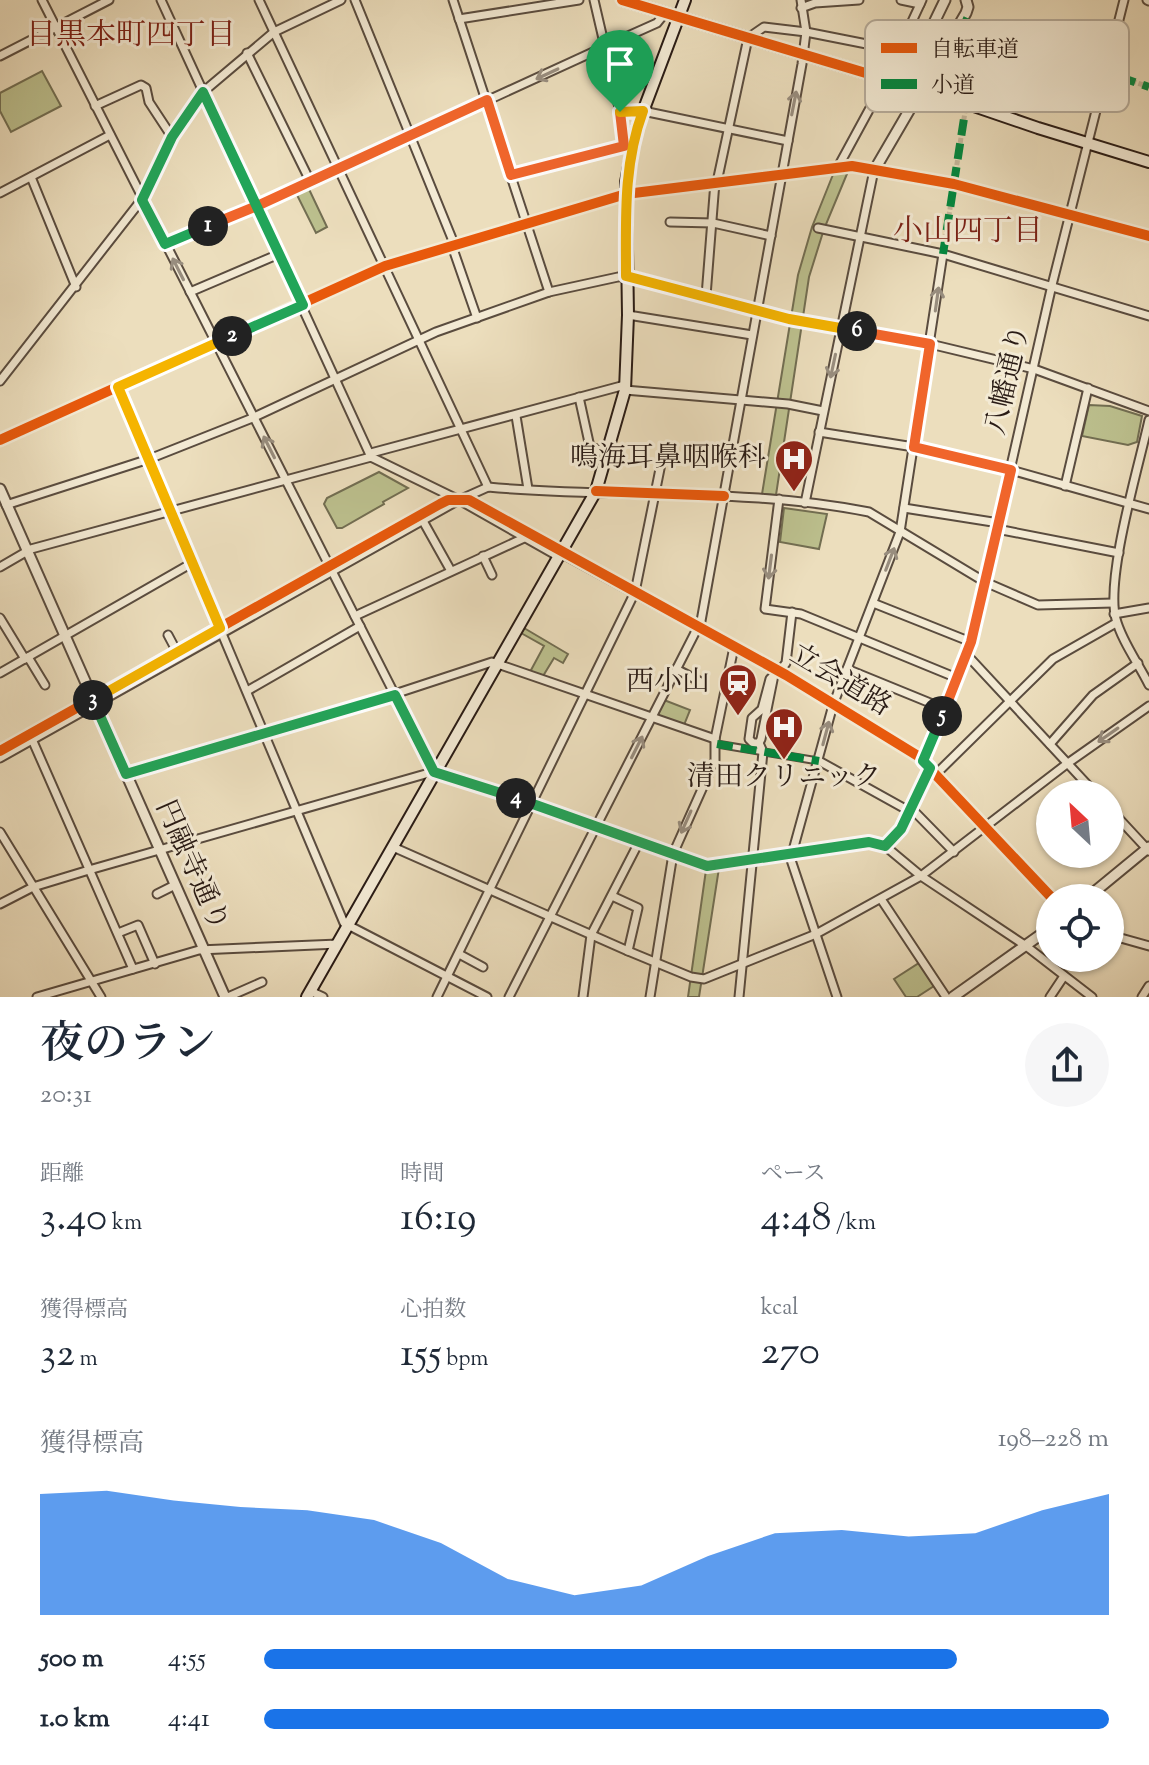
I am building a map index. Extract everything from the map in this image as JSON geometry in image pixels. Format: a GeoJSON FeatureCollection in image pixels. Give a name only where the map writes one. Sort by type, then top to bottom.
{"type":"FeatureCollection","features":[{"type":"Feature","properties":{"kind":"main road"},"geometry":{"type":"LineString","coordinates":[[622,0],[748,38],[803,59],[865,73]]}},
{"type":"Feature","properties":{"kind":"main road"},"geometry":{"type":"LineString","coordinates":[[309,994],[596,491],[625,388],[628,147],[685,0]]}},
{"type":"Feature","properties":{"kind":"main road"},"geometry":{"type":"LineString","coordinates":[[986,112],[1149,164]]}},
{"type":"Feature","properties":{"kind":"street"},"geometry":{"type":"LineString","coordinates":[[42,0],[435,772]]}},
{"type":"Feature","properties":{"kind":"street"},"geometry":{"type":"LineString","coordinates":[[0,56],[109,0]]}},
{"type":"Feature","properties":{"kind":"street"},"geometry":{"type":"LineString","coordinates":[[161,0],[371,455],[554,554],[563,553]]}},
{"type":"Feature","properties":{"kind":"street"},"geometry":{"type":"LineString","coordinates":[[259,0],[488,487]]}},
{"type":"Feature","properties":{"kind":"street"},"geometry":{"type":"LineString","coordinates":[[0,381],[142,200],[172,137],[203,92],[274,32],[341,0]]}},
{"type":"Feature","properties":{"kind":"street"},"geometry":{"type":"LineString","coordinates":[[355,0],[453,246],[477,318]]}},
{"type":"Feature","properties":{"kind":"street"},"geometry":{"type":"LineString","coordinates":[[453,0],[549,292]]}},
{"type":"Feature","properties":{"kind":"street"},"geometry":{"type":"LineString","coordinates":[[459,19],[579,0]]}},
{"type":"Feature","properties":{"kind":"street"},"geometry":{"type":"LineString","coordinates":[[511,175],[628,147],[594,0]]}},
{"type":"Feature","properties":{"kind":"street"},"geometry":{"type":"LineString","coordinates":[[509,997],[702,617],[803,59],[806,32],[801,4],[859,0]]}},
{"type":"Feature","properties":{"kind":"street"},"geometry":{"type":"LineString","coordinates":[[901,0],[921,2],[912,20]]}},
{"type":"Feature","properties":{"kind":"street"},"geometry":{"type":"LineString","coordinates":[[934,20],[945,0]]}},
{"type":"Feature","properties":{"kind":"street"},"geometry":{"type":"LineString","coordinates":[[967,5],[974,0]]}},
{"type":"Feature","properties":{"kind":"street","name":"八幡通り"},"geometry":{"type":"LineString","coordinates":[[1119,20],[1124,0]]}},
{"type":"Feature","properties":{"kind":"street"},"geometry":{"type":"LineString","coordinates":[[165,244],[257,206],[657,23],[665,13]]}},
{"type":"Feature","properties":{"kind":"street"},"geometry":{"type":"LineString","coordinates":[[706,296],[716,182],[748,38],[764,27],[865,44]]}},
{"type":"Feature","properties":{"kind":"street"},"geometry":{"type":"LineString","coordinates":[[247,53],[310,181]]}},
{"type":"Feature","properties":{"kind":"street"},"geometry":{"type":"LineString","coordinates":[[95,106],[141,85],[146,88],[149,102],[172,137]]}},
{"type":"Feature","properties":{"kind":"street"},"geometry":{"type":"LineString","coordinates":[[620,112],[643,111],[788,141]]}},
{"type":"Feature","properties":{"kind":"street"},"geometry":{"type":"LineString","coordinates":[[838,167],[867,112]]}},
{"type":"Feature","properties":{"kind":"street"},"geometry":{"type":"LineString","coordinates":[[805,503],[874,170],[907,112]]}},
{"type":"Feature","properties":{"kind":"street","name":"八幡通り"},"geometry":{"type":"LineString","coordinates":[[885,846],[901,829],[930,768],[945,709],[971,642],[1052,285],[1095,112]]}},
{"type":"Feature","properties":{"kind":"street"},"geometry":{"type":"LineString","coordinates":[[0,193],[110,135]]}},
{"type":"Feature","properties":{"kind":"street"},"geometry":{"type":"LineString","coordinates":[[0,440],[385,266],[626,194],[852,166],[954,184],[1149,236]]}},
{"type":"Feature","properties":{"kind":"street"},"geometry":{"type":"LineString","coordinates":[[31,177],[76,287]]}},
{"type":"Feature","properties":{"kind":"street"},"geometry":{"type":"LineString","coordinates":[[670,222],[713,223],[771,236]]}},
{"type":"Feature","properties":{"kind":"street"},"geometry":{"type":"LineString","coordinates":[[818,228],[943,254],[1149,316]]}},
{"type":"Feature","properties":{"kind":"street"},"geometry":{"type":"LineString","coordinates":[[190,292],[279,254]]}},
{"type":"Feature","properties":{"kind":"street"},"geometry":{"type":"LineString","coordinates":[[837,997],[791,860],[833,705],[900,532],[943,254]]}},
{"type":"Feature","properties":{"kind":"street"},"geometry":{"type":"LineString","coordinates":[[6,505],[149,459],[254,418],[419,338],[549,292],[626,276],[789,319],[930,344],[1034,369],[1149,411]]}},
{"type":"Feature","properties":{"kind":"street"},"geometry":{"type":"LineString","coordinates":[[628,315],[752,335]]}},
{"type":"Feature","properties":{"kind":"street"},"geometry":{"type":"LineString","coordinates":[[118,387],[343,921],[348,927],[487,997]]}},
{"type":"Feature","properties":{"kind":"street"},"geometry":{"type":"LineString","coordinates":[[0,567],[27,550],[579,397],[625,388],[788,404],[823,411]]}},
{"type":"Feature","properties":{"kind":"street"},"geometry":{"type":"LineString","coordinates":[[1065,486],[1088,388]]}},
{"type":"Feature","properties":{"kind":"street"},"geometry":{"type":"LineString","coordinates":[[579,397],[590,447],[608,452]]}},
{"type":"Feature","properties":{"kind":"street"},"geometry":{"type":"LineString","coordinates":[[516,416],[528,489]]}},
{"type":"Feature","properties":{"kind":"street"},"geometry":{"type":"LineString","coordinates":[[1149,420],[1119,553],[1113,603],[1115,618],[1149,685]]}},
{"type":"Feature","properties":{"kind":"street"},"geometry":{"type":"LineString","coordinates":[[819,432],[914,447],[1011,470],[1149,509]]}},
{"type":"Feature","properties":{"kind":"street"},"geometry":{"type":"LineString","coordinates":[[437,997],[635,592],[662,459]]}},
{"type":"Feature","properties":{"kind":"street"},"geometry":{"type":"LineString","coordinates":[[331,569],[488,487],[724,496],[779,499],[869,512],[985,582],[1038,605],[1113,603]]}},
{"type":"Feature","properties":{"kind":"street","name":"円融寺通り"},"geometry":{"type":"LineString","coordinates":[[0,489],[227,997]]}},
{"type":"Feature","properties":{"kind":"street"},"geometry":{"type":"LineString","coordinates":[[779,499],[765,609],[792,612],[957,678]]}},
{"type":"Feature","properties":{"kind":"street"},"geometry":{"type":"LineString","coordinates":[[0,751],[31,737],[221,631],[448,500],[469,500],[563,553]]}},
{"type":"Feature","properties":{"kind":"street"},"geometry":{"type":"LineString","coordinates":[[904,508],[1119,553]]}},
{"type":"Feature","properties":{"kind":"street"},"geometry":{"type":"LineString","coordinates":[[423,521],[451,571]]}},
{"type":"Feature","properties":{"kind":"street"},"geometry":{"type":"LineString","coordinates":[[355,616],[524,538]]}},
{"type":"Feature","properties":{"kind":"street","name":"立会道路"},"geometry":{"type":"LineString","coordinates":[[563,553],[734,647],[833,705],[930,768],[1039,884]]}},
{"type":"Feature","properties":{"kind":"street"},"geometry":{"type":"LineString","coordinates":[[483,556],[492,575]]}},
{"type":"Feature","properties":{"kind":"street"},"geometry":{"type":"LineString","coordinates":[[0,673],[192,563]]}},
{"type":"Feature","properties":{"kind":"street"},"geometry":{"type":"LineString","coordinates":[[873,603],[971,642]]}},
{"type":"Feature","properties":{"kind":"street"},"geometry":{"type":"LineString","coordinates":[[930,768],[1011,702],[1053,659],[1115,618],[1149,608]]}},
{"type":"Feature","properties":{"kind":"street"},"geometry":{"type":"LineString","coordinates":[[759,743],[749,739],[752,718],[762,709],[770,679],[786,663],[792,612]]}},
{"type":"Feature","properties":{"kind":"street"},"geometry":{"type":"LineString","coordinates":[[0,618],[45,685]]}},
{"type":"Feature","properties":{"kind":"street"},"geometry":{"type":"LineString","coordinates":[[247,691],[360,626]]}},
{"type":"Feature","properties":{"kind":"street"},"geometry":{"type":"LineString","coordinates":[[94,702],[177,652],[221,631]]}},
{"type":"Feature","properties":{"kind":"street"},"geometry":{"type":"LineString","coordinates":[[168,635],[177,652]]}},
{"type":"Feature","properties":{"kind":"street"},"geometry":{"type":"LineString","coordinates":[[650,997],[673,854],[715,760],[734,647]]}},
{"type":"Feature","properties":{"kind":"street"},"geometry":{"type":"LineString","coordinates":[[967,655],[1083,780]]}},
{"type":"Feature","properties":{"kind":"street"},"geometry":{"type":"LineString","coordinates":[[126,774],[395,695],[492,662],[716,741],[819,761],[910,810],[954,852]]}},
{"type":"Feature","properties":{"kind":"street"},"geometry":{"type":"LineString","coordinates":[[1050,744],[1093,695],[1138,663]]}},
{"type":"Feature","properties":{"kind":"street"},"geometry":{"type":"LineString","coordinates":[[676,669],[701,682]]}},
{"type":"Feature","properties":{"kind":"street"},"geometry":{"type":"LineString","coordinates":[[847,669],[945,709]]}},
{"type":"Feature","properties":{"kind":"street"},"geometry":{"type":"LineString","coordinates":[[739,997],[763,752],[759,743],[776,673]]}},
{"type":"Feature","properties":{"kind":"street"},"geometry":{"type":"LineString","coordinates":[[393,847],[656,963],[704,979],[816,934],[921,876],[1068,763],[1149,706]]}},
{"type":"Feature","properties":{"kind":"street"},"geometry":{"type":"LineString","coordinates":[[0,758],[31,737]]}},
{"type":"Feature","properties":{"kind":"street"},"geometry":{"type":"LineString","coordinates":[[31,737],[133,969]]}},
{"type":"Feature","properties":{"kind":"street"},"geometry":{"type":"LineString","coordinates":[[0,904],[33,887],[89,870],[435,772],[707,866],[869,842],[885,846],[921,876],[1026,946],[1092,997]]}},
{"type":"Feature","properties":{"kind":"street"},"geometry":{"type":"LineString","coordinates":[[1104,884],[1148,849],[1124,824]]}},
{"type":"Feature","properties":{"kind":"street"},"geometry":{"type":"LineString","coordinates":[[0,832],[101,997]]}},
{"type":"Feature","properties":{"kind":"street"},"geometry":{"type":"LineString","coordinates":[[583,997],[591,935],[639,842]]}},
{"type":"Feature","properties":{"kind":"street"},"geometry":{"type":"LineString","coordinates":[[157,894],[175,885]]}},
{"type":"Feature","properties":{"kind":"street"},"geometry":{"type":"LineString","coordinates":[[612,896],[638,908],[628,951]]}},
{"type":"Feature","properties":{"kind":"street"},"geometry":{"type":"LineString","coordinates":[[881,899],[946,997]]}},
{"type":"Feature","properties":{"kind":"street"},"geometry":{"type":"LineString","coordinates":[[118,933],[138,925],[155,964]]}},
{"type":"Feature","properties":{"kind":"street"},"geometry":{"type":"LineString","coordinates":[[953,997],[1036,938]]}},
{"type":"Feature","properties":{"kind":"street"},"geometry":{"type":"LineString","coordinates":[[1124,939],[1149,946]]}},
{"type":"Feature","properties":{"kind":"street"},"geometry":{"type":"LineString","coordinates":[[37,997],[204,950],[338,944]]}},
{"type":"Feature","properties":{"kind":"street"},"geometry":{"type":"LineString","coordinates":[[459,954],[483,967]]}},
{"type":"Feature","properties":{"kind":"street"},"geometry":{"type":"LineString","coordinates":[[1050,997],[1064,976]]}},
{"type":"Feature","properties":{"kind":"street"},"geometry":{"type":"LineString","coordinates":[[227,997],[262,982]]}},
{"type":"Feature","properties":{"kind":"street"},"geometry":{"type":"LineString","coordinates":[[1142,997],[1149,986]]}},
{"type":"Feature","properties":{"kind":"street"},"geometry":{"type":"LineString","coordinates":[[309,994],[323,997]]}},
{"type":"Feature","properties":{"kind":"green space"},"geometry":{"type":"Polygon","coordinates":[[[42,71],[61,106],[11,132],[0,111],[0,93],[42,71]]]}},
{"type":"Feature","properties":{"kind":"green space"},"geometry":{"type":"Polygon","coordinates":[[[849,169],[824,229],[809,277],[776,495],[762,494],[798,275],[812,227],[834,172],[849,169]]]}},
{"type":"Feature","properties":{"kind":"green space"},"geometry":{"type":"Polygon","coordinates":[[[307,185],[327,227],[316,233],[295,191],[307,185]]]}},
{"type":"Feature","properties":{"kind":"green space"},"geometry":{"type":"Polygon","coordinates":[[[1089,405],[1110,406],[1142,416],[1137,442],[1128,445],[1082,436],[1089,405]]]}},
{"type":"Feature","properties":{"kind":"green space"},"geometry":{"type":"Polygon","coordinates":[[[379,472],[408,488],[342,528],[337,528],[324,504],[327,498],[379,472]]]}},
{"type":"Feature","properties":{"kind":"green space"},"geometry":{"type":"Polygon","coordinates":[[[784,508],[827,514],[819,549],[780,542],[784,508]]]}},
{"type":"Feature","properties":{"kind":"green space"},"geometry":{"type":"Polygon","coordinates":[[[524,628],[568,654],[563,663],[554,658],[543,676],[530,672],[544,646],[521,633],[524,628]]]}},
{"type":"Feature","properties":{"kind":"green space"},"geometry":{"type":"Polygon","coordinates":[[[664,700],[690,710],[684,725],[656,715],[664,700]]]}},
{"type":"Feature","properties":{"kind":"green space"},"geometry":{"type":"Polygon","coordinates":[[[719,868],[699,997],[688,997],[706,870],[719,868]]]}},
{"type":"Feature","properties":{"kind":"green space"},"geometry":{"type":"Polygon","coordinates":[[[919,963],[934,986],[917,997],[906,997],[894,979],[919,963]]]}},
{"type":"Feature","properties":{"kind":"tunnel"},"geometry":{"type":"LineString","coordinates":[[1129,80],[1149,87]]}},
{"type":"Feature","properties":{"kind":"tunnel"},"geometry":{"type":"LineString","coordinates":[[943,254],[965,112]]}},
{"type":"Feature","properties":{"kind":"marked path"},"geometry":{"type":"LineString","coordinates":[[1129,80],[1149,87]]}},
{"type":"Feature","properties":{"kind":"marked path"},"geometry":{"type":"LineString","coordinates":[[943,254],[965,112]]}},
{"type":"Feature","properties":{"kind":"marked path"},"geometry":{"type":"LineString","coordinates":[[717,744],[819,761]]}},
{"type":"Feature","properties":{"kind":"cycle path"},"geometry":{"type":"LineString","coordinates":[[622,0],[865,73]]}},
{"type":"Feature","properties":{"kind":"cycle path"},"geometry":{"type":"LineString","coordinates":[[0,440],[385,266],[626,194],[852,166],[954,184],[1149,236]]}},
{"type":"Feature","properties":{"kind":"cycle path"},"geometry":{"type":"LineString","coordinates":[[596,491],[724,496]]}},
{"type":"Feature","properties":{"kind":"cycle path"},"geometry":{"type":"LineString","coordinates":[[0,751],[440,504],[448,500],[469,500],[786,675],[918,756],[1039,884]]}},
{"type":"Feature","properties":{"kind":"place","name":"鳴海耳鼻咽喉科"},"geometry":{"type":"Point","coordinates":[794,493]}},
{"type":"Feature","properties":{"kind":"place","name":"西小山"},"geometry":{"type":"Point","coordinates":[738,717]}},
{"type":"Feature","properties":{"kind":"place","name":"清田クリニック"},"geometry":{"type":"Point","coordinates":[784,761]}},
{"type":"Feature","properties":{"kind":"district","name":"目黒本町四丁目"},"geometry":{"type":"Point","coordinates":[131,36]}},
{"type":"Feature","properties":{"kind":"district","name":"小山四丁目"},"geometry":{"type":"Point","coordinates":[968,232]}},
{"type":"Feature","properties":{"kind":"route"},"geometry":{"type":"LineString","coordinates":[[620,112],[624,146],[511,175],[487,100],[257,206],[165,244],[142,200],[172,137],[203,92],[257,206],[271,238],[303,305],[118,387],[220,628],[92,699],[126,774],[395,695],[434,772],[707,866],[869,842],[885,846],[901,829],[930,768],[923,761],[971,642],[1011,470],[914,447],[930,344],[789,319],[626,276],[626,182],[643,111],[620,112]]}}]}
